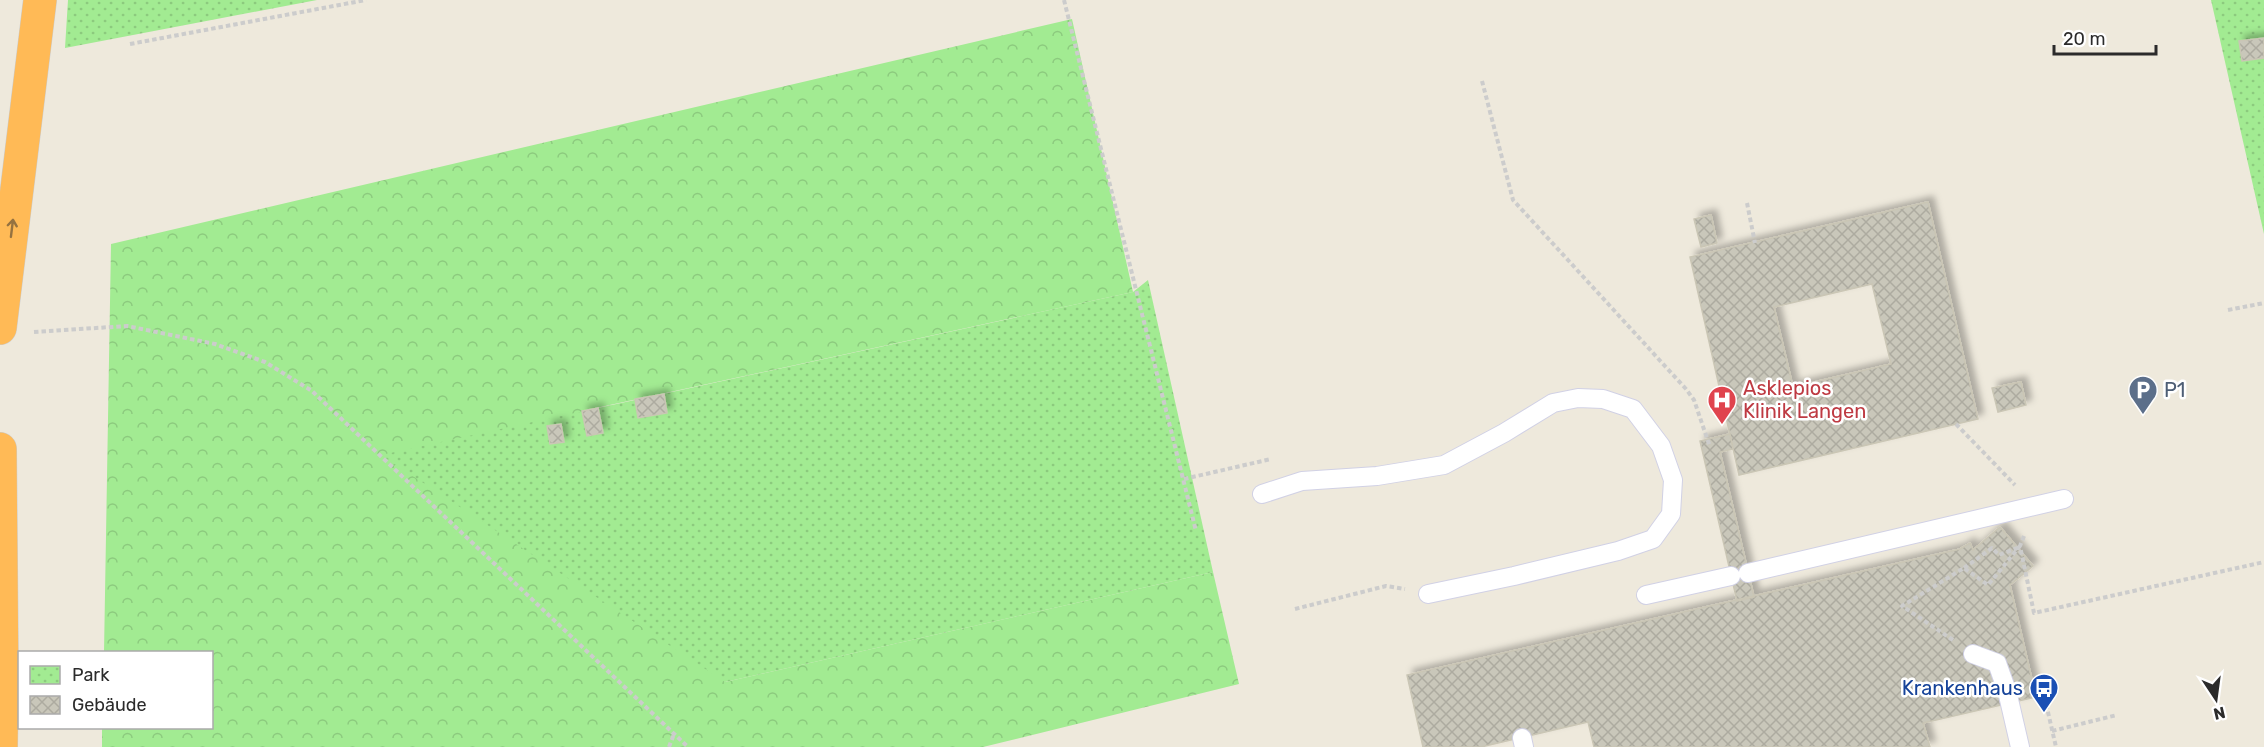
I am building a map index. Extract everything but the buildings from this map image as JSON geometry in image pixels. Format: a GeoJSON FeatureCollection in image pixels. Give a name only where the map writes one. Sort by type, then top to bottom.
{"type":"FeatureCollection","features":[{"type":"Feature","properties":{"kind":"highway"},"geometry":{"type":"LineString","coordinates":[[11,330],[39,8]]}},
{"type":"Feature","properties":{"kind":"highway"},"geometry":{"type":"LineString","coordinates":[[0,449],[1,747]]}},
{"type":"Feature","properties":{"kind":"lane"},"geometry":{"type":"LineString","coordinates":[[1262,494],[1302,481],[1377,476],[1444,465],[1504,433],[1553,403],[1578,398],[1603,399],[1633,409],[1661,446],[1673,480],[1671,514],[1653,539],[1606,554],[1428,594]]}},
{"type":"Feature","properties":{"kind":"lane"},"geometry":{"type":"LineString","coordinates":[[1646,596],[2064,499]]}},
{"type":"Feature","properties":{"kind":"lane"},"geometry":{"type":"LineString","coordinates":[[1973,654],[1997,663],[2007,691],[2020,747]]}},
{"type":"Feature","properties":{"kind":"path"},"geometry":{"type":"LineString","coordinates":[[130,44],[366,0]]}},
{"type":"Feature","properties":{"kind":"path"},"geometry":{"type":"LineString","coordinates":[[1064,0],[1196,531]]}},
{"type":"Feature","properties":{"kind":"path"},"geometry":{"type":"LineString","coordinates":[[1482,81],[1513,200],[1686,388],[1694,400],[1710,447]]}},
{"type":"Feature","properties":{"kind":"path"},"geometry":{"type":"LineString","coordinates":[[1747,203],[1755,243]]}},
{"type":"Feature","properties":{"kind":"path"},"geometry":{"type":"LineString","coordinates":[[2228,310],[2264,303]]}},
{"type":"Feature","properties":{"kind":"path"},"geometry":{"type":"LineString","coordinates":[[11,330],[127,326],[215,344],[265,362],[312,391],[688,747]]}},
{"type":"Feature","properties":{"kind":"path"},"geometry":{"type":"LineString","coordinates":[[1956,424],[2035,506],[2020,546],[1988,585],[1964,568]]}},
{"type":"Feature","properties":{"kind":"path"},"geometry":{"type":"LineString","coordinates":[[1184,479],[1271,459]]}},
{"type":"Feature","properties":{"kind":"path"},"geometry":{"type":"LineString","coordinates":[[2020,546],[2034,612],[2264,562]]}},
{"type":"Feature","properties":{"kind":"path"},"geometry":{"type":"LineString","coordinates":[[1973,654],[1902,606],[1992,548],[1999,555],[2020,546]]}},
{"type":"Feature","properties":{"kind":"path"},"geometry":{"type":"LineString","coordinates":[[1295,609],[1386,586]]}},
{"type":"Feature","properties":{"kind":"path"},"geometry":{"type":"LineString","coordinates":[[2042,686],[2056,747]]}},
{"type":"Feature","properties":{"kind":"path"},"geometry":{"type":"LineString","coordinates":[[2052,731],[2116,715]]}},
{"type":"Feature","properties":{"kind":"path"},"geometry":{"type":"LineString","coordinates":[[669,747],[674,734]]}},
{"type":"Feature","properties":{"kind":"green space"},"geometry":{"type":"Polygon","coordinates":[[[68,0],[317,0],[65,48],[68,0]]]}},
{"type":"Feature","properties":{"kind":"green space"},"geometry":{"type":"Polygon","coordinates":[[[2211,0],[2264,0],[2264,234],[2211,0]]]}},
{"type":"Feature","properties":{"kind":"green space"},"geometry":{"type":"Polygon","coordinates":[[[1072,19],[1133,292],[582,411],[725,682],[1213,572],[1239,684],[983,747],[102,747],[102,729],[213,729],[213,651],[104,651],[111,244],[1072,19]]]}},
{"type":"Feature","properties":{"kind":"green space"},"geometry":{"type":"Polygon","coordinates":[[[1148,280],[1213,572],[725,682],[381,455],[1133,292],[1148,280]]]}},
{"type":"Feature","properties":{"kind":"place","name":"P1"},"geometry":{"type":"Point","coordinates":[2143,416]}},
{"type":"Feature","properties":{"kind":"place","name":"Asklepios Klinik Langen"},"geometry":{"type":"Point","coordinates":[1722,426]}},
{"type":"Feature","properties":{"kind":"place","name":"Krankenhaus"},"geometry":{"type":"Point","coordinates":[2044,714]}}]}
